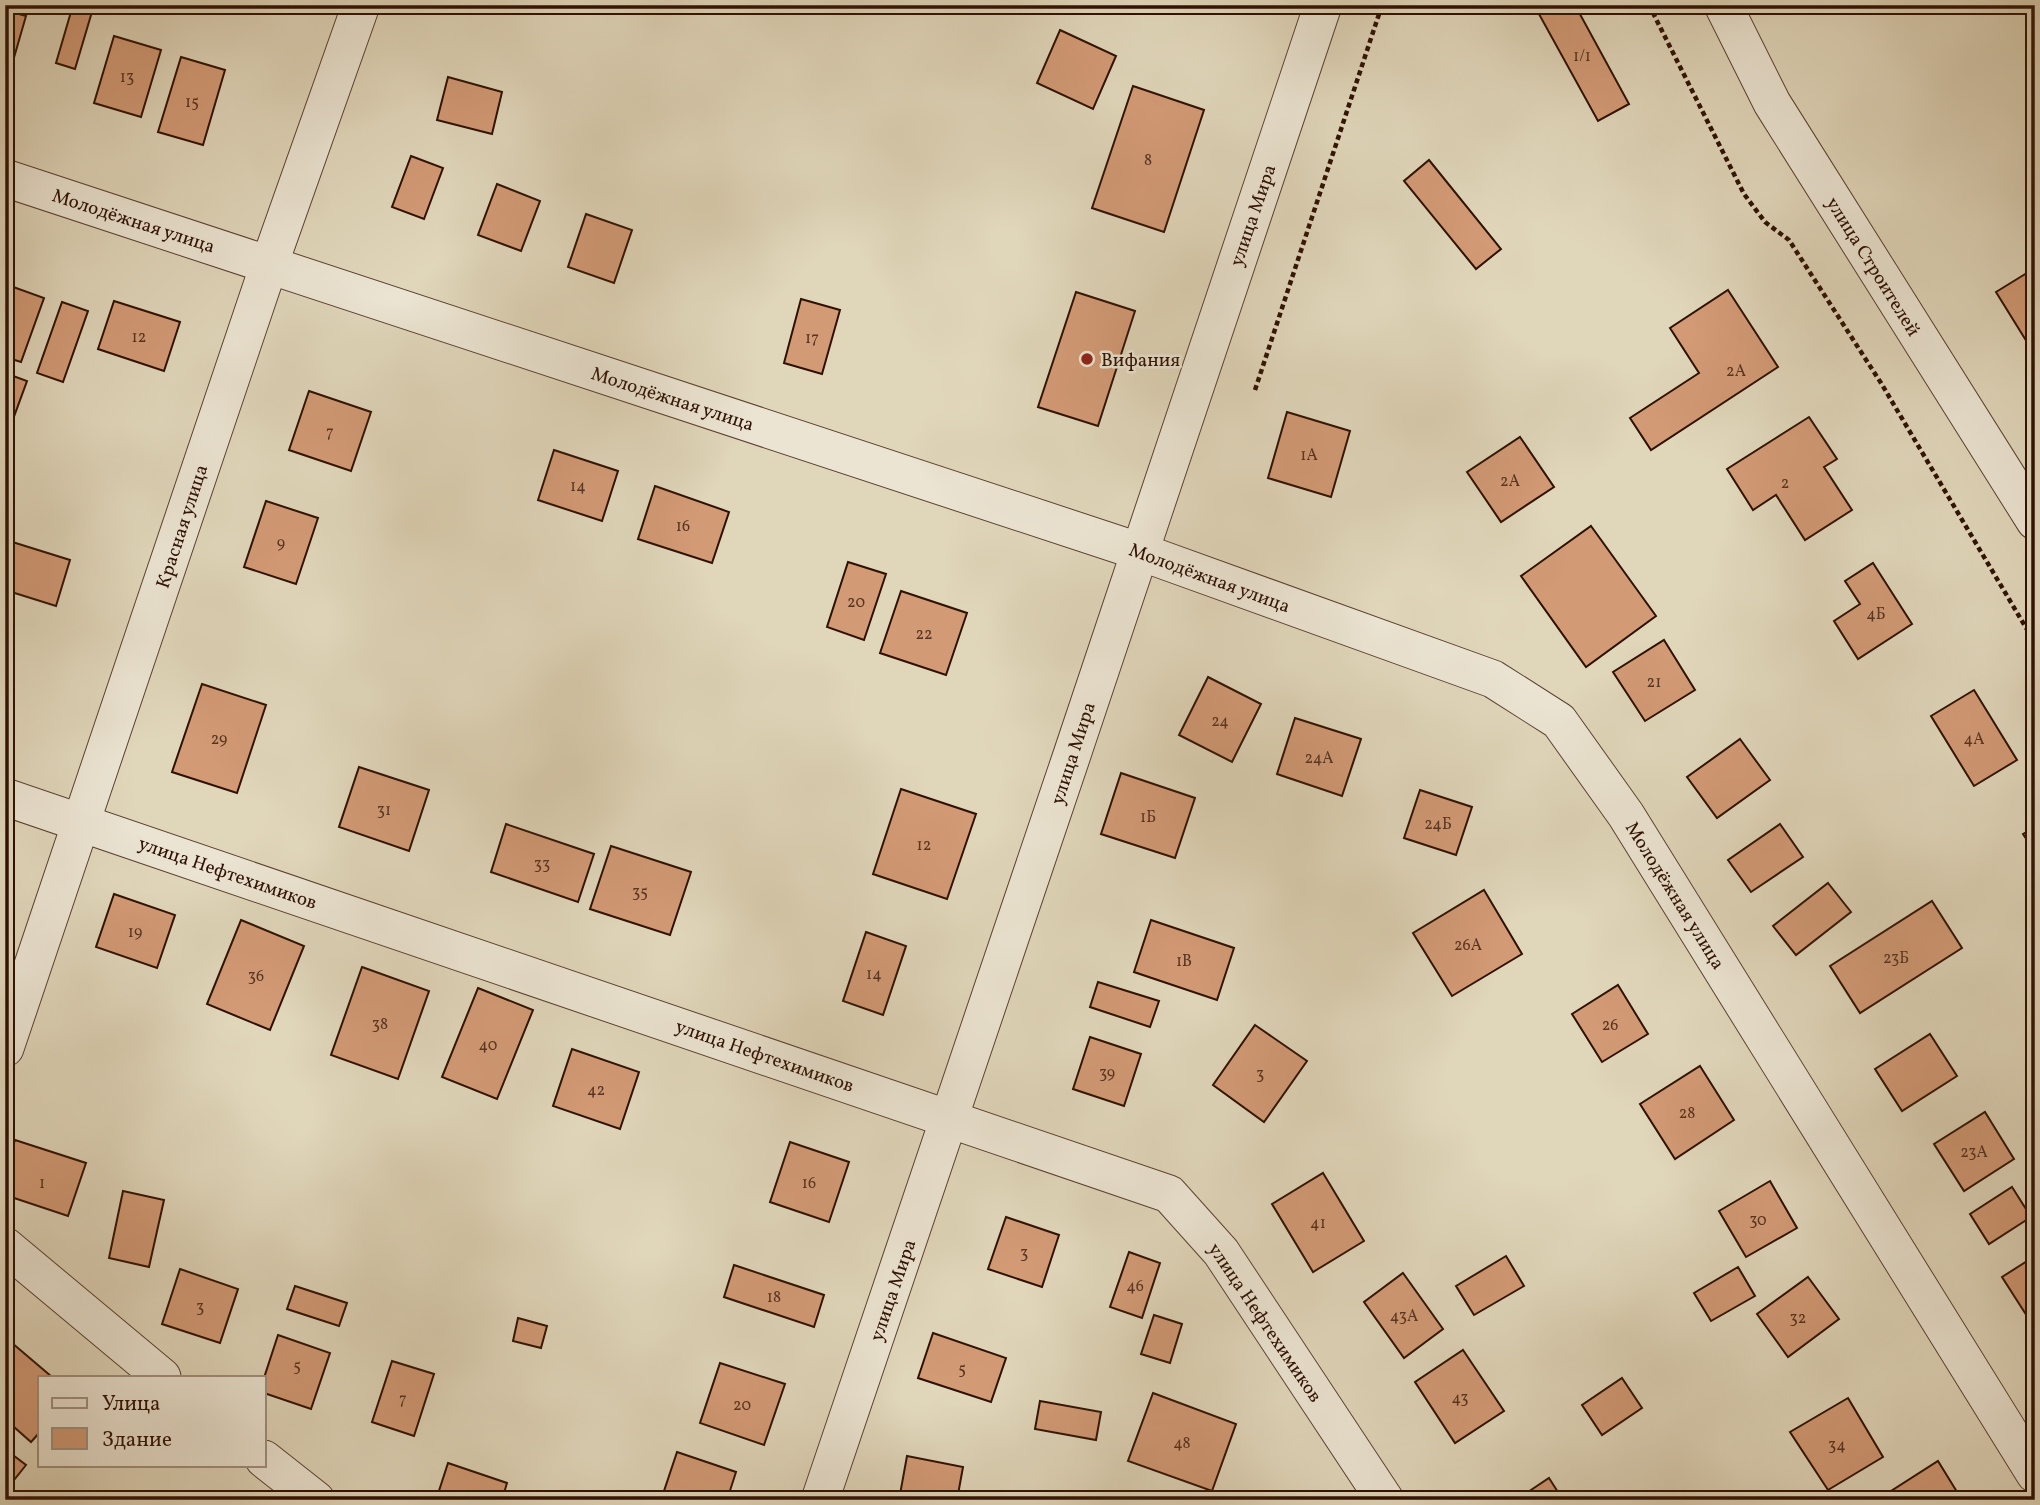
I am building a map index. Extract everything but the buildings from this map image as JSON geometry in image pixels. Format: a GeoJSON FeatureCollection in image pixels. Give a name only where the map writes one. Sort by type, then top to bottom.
{"type":"FeatureCollection","features":[{"type":"Feature","properties":{"kind":"street","name":"Красная улица"},"geometry":{"type":"LineString","coordinates":[[5,1048],[268,265],[361,5]]}},
{"type":"Feature","properties":{"kind":"street","name":"улица Мира"},"geometry":{"type":"LineString","coordinates":[[820,1500],[951,1119],[1138,551],[1323,5]]}},
{"type":"Feature","properties":{"kind":"street","name":"улица Строителей"},"geometry":{"type":"LineString","coordinates":[[1723,5],[1772,103],[2035,521]]}},
{"type":"Feature","properties":{"kind":"street","name":"Молодёжная улица"},"geometry":{"type":"LineString","coordinates":[[5,178],[1138,551],[1493,679],[1559,721],[1626,815],[2035,1474]]}},
{"type":"Feature","properties":{"kind":"street","name":"улица Нефтехимиков"},"geometry":{"type":"LineString","coordinates":[[5,797],[1169,1194],[1222,1252],[1385,1500]]}},
{"type":"Feature","properties":{"kind":"street"},"geometry":{"type":"LineString","coordinates":[[5,1246],[161,1376]]}},
{"type":"Feature","properties":{"kind":"street"},"geometry":{"type":"LineString","coordinates":[[266,1461],[316,1500]]}},
{"type":"Feature","properties":{"kind":"path"},"geometry":{"type":"LineString","coordinates":[[1255,390],[1382,5]]}},
{"type":"Feature","properties":{"kind":"path"},"geometry":{"type":"LineString","coordinates":[[1649,5],[1744,194],[1766,222],[1789,240],[1881,383],[2035,643]]}},
{"type":"Feature","properties":{"kind":"place","name":"Вифания"},"geometry":{"type":"Point","coordinates":[1087,359]}}]}
